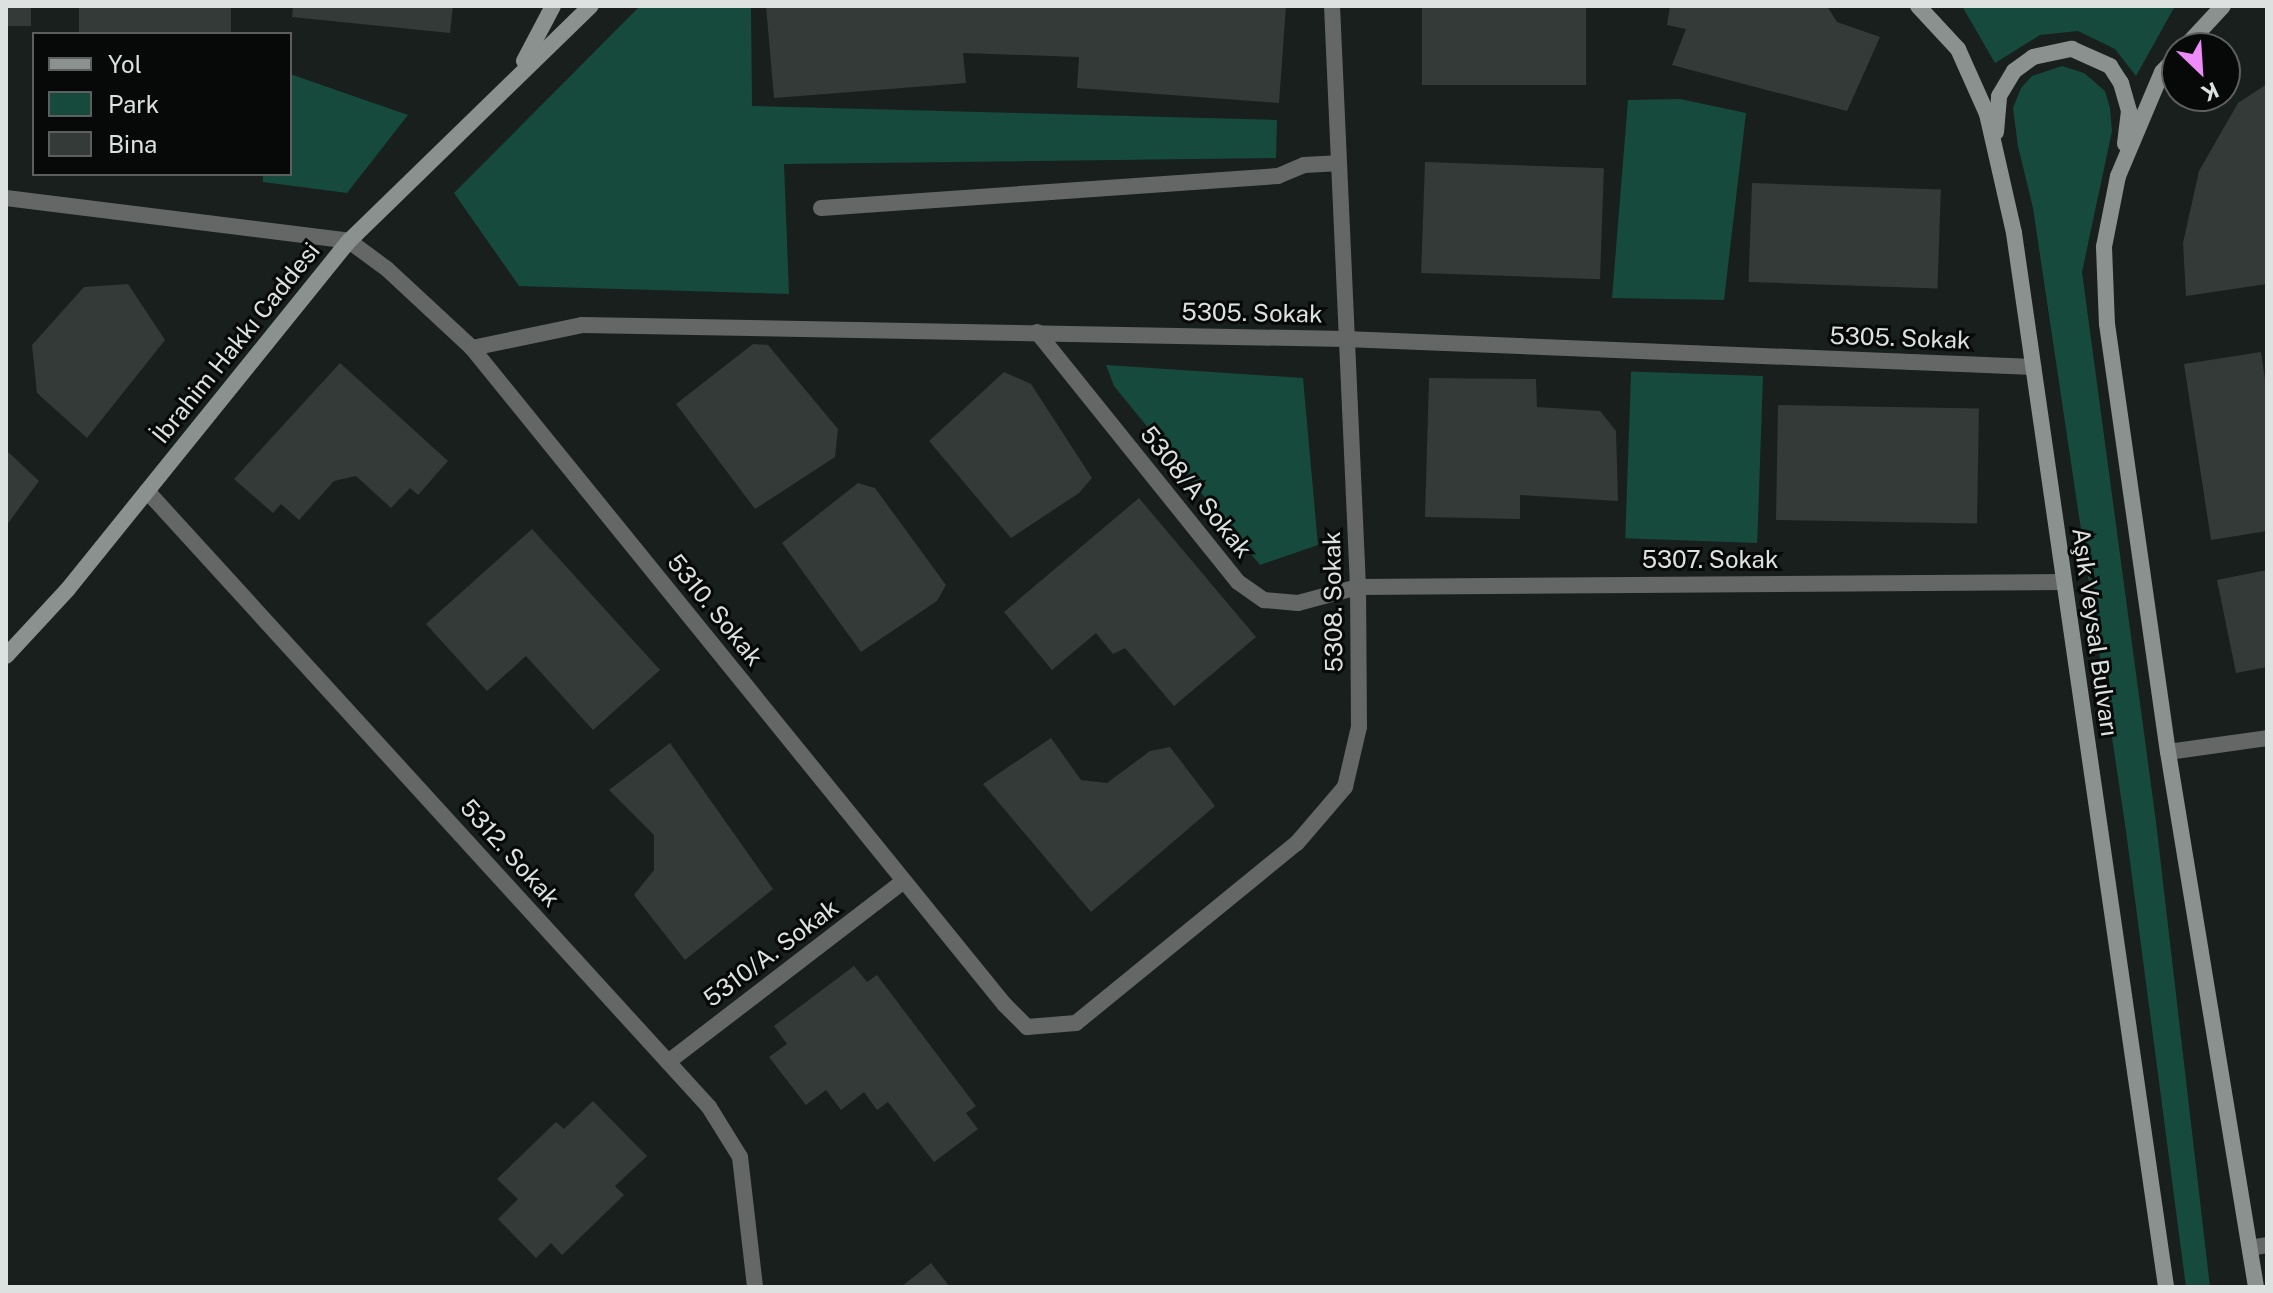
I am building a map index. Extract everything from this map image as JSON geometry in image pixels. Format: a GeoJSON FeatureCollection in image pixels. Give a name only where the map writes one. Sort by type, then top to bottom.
{"type":"FeatureCollection","features":[{"type":"Feature","properties":{"kind":"main road"},"geometry":{"type":"LineString","coordinates":[[517,73],[553,6]]}},
{"type":"Feature","properties":{"kind":"main road"},"geometry":{"type":"LineString","coordinates":[[517,73],[591,6]]}},
{"type":"Feature","properties":{"kind":"main road","name":"Aşık Veysal Bulvarı"},"geometry":{"type":"LineString","coordinates":[[1918,6],[1958,49],[1995,144],[2033,367],[2166,1287]]}},
{"type":"Feature","properties":{"kind":"main road"},"geometry":{"type":"LineString","coordinates":[[2198,32],[2221,7]]}},
{"type":"Feature","properties":{"kind":"main road"},"geometry":{"type":"LineString","coordinates":[[1995,144],[1999,96],[2014,71],[2033,57],[2072,49],[2110,66],[2121,83],[2129,111],[2123,161],[2104,247],[2107,324],[2168,752],[2259,1246],[2256,1287]]}},
{"type":"Feature","properties":{"kind":"main road","name":"İbrahim Hakkı Caddesi"},"geometry":{"type":"LineString","coordinates":[[6,656],[147,491],[349,241],[517,73]]}},
{"type":"Feature","properties":{"kind":"main road"},"geometry":{"type":"LineString","coordinates":[[2123,161],[2161,74]]}},
{"type":"Feature","properties":{"kind":"street","name":"5308. Sokak"},"geometry":{"type":"LineString","coordinates":[[1027,1027],[1076,1023],[1092,1014],[1297,843],[1345,787],[1359,727],[1358,587],[1332,6]]}},
{"type":"Feature","properties":{"kind":"street"},"geometry":{"type":"LineString","coordinates":[[821,208],[1278,176],[1304,165],[1337,163]]}},
{"type":"Feature","properties":{"kind":"street"},"geometry":{"type":"LineString","coordinates":[[6,198],[349,241]]}},
{"type":"Feature","properties":{"kind":"street","name":"5310. Sokak"},"geometry":{"type":"LineString","coordinates":[[349,241],[387,269],[472,348],[904,881],[1027,1027]]}},
{"type":"Feature","properties":{"kind":"street","name":"5305. Sokak"},"geometry":{"type":"LineString","coordinates":[[472,348],[582,325],[1345,339],[2033,367]]}},
{"type":"Feature","properties":{"kind":"street","name":"5308/A Sokak"},"geometry":{"type":"LineString","coordinates":[[1037,332],[1238,582],[1264,600],[1298,603],[1358,587]]}},
{"type":"Feature","properties":{"kind":"street","name":"5312. Sokak"},"geometry":{"type":"LineString","coordinates":[[147,491],[709,1107],[740,1157],[755,1287]]}},
{"type":"Feature","properties":{"kind":"street","name":"5307. Sokak"},"geometry":{"type":"LineString","coordinates":[[1358,587],[2063,582]]}},
{"type":"Feature","properties":{"kind":"street"},"geometry":{"type":"LineString","coordinates":[[2168,752],[2267,738]]}},
{"type":"Feature","properties":{"kind":"street","name":"5310/A. Sokak"},"geometry":{"type":"LineString","coordinates":[[668,1062],[904,881]]}},
{"type":"Feature","properties":{"kind":"green space"},"geometry":{"type":"Polygon","coordinates":[[[640,6],[751,6],[752,106],[1277,120],[1276,158],[784,164],[789,294],[519,286],[454,193],[640,6]]]}},
{"type":"Feature","properties":{"kind":"green space"},"geometry":{"type":"Polygon","coordinates":[[[1962,6],[2175,6],[2136,76],[2115,49],[2078,31],[2040,35],[1995,63],[1962,6]]]}},
{"type":"Feature","properties":{"kind":"green space"},"geometry":{"type":"Polygon","coordinates":[[[2062,66],[2084,73],[2105,91],[2110,108],[2112,131],[2082,272],[2156,822],[2210,1287],[2186,1287],[2126,831],[2033,208],[2018,146],[2013,108],[2021,88],[2032,76],[2062,66]]]}},
{"type":"Feature","properties":{"kind":"green space"},"geometry":{"type":"Polygon","coordinates":[[[292,75],[408,115],[347,193],[263,182],[263,176],[292,176],[292,75]]]}},
{"type":"Feature","properties":{"kind":"green space"},"geometry":{"type":"Polygon","coordinates":[[[1680,99],[1746,113],[1724,300],[1612,298],[1628,100],[1680,99]]]}},
{"type":"Feature","properties":{"kind":"green space"},"geometry":{"type":"Polygon","coordinates":[[[1106,365],[1303,378],[1318,545],[1260,565],[1114,386],[1106,365]]]}},
{"type":"Feature","properties":{"kind":"green space"},"geometry":{"type":"Polygon","coordinates":[[[1631,371],[1763,376],[1757,543],[1625,538],[1631,371]]]}},
{"type":"Feature","properties":{"kind":"building"},"geometry":{"type":"Polygon","coordinates":[[[6,6],[31,6],[31,26],[6,26],[6,6]]]}},
{"type":"Feature","properties":{"kind":"building"},"geometry":{"type":"Polygon","coordinates":[[[79,6],[231,6],[231,32],[79,32],[79,6]]]}},
{"type":"Feature","properties":{"kind":"building"},"geometry":{"type":"Polygon","coordinates":[[[293,6],[453,6],[450,33],[292,17],[293,6]]]}},
{"type":"Feature","properties":{"kind":"building"},"geometry":{"type":"Polygon","coordinates":[[[766,6],[1286,6],[1279,103],[1077,88],[1079,57],[963,53],[966,83],[774,98],[766,6]]]}},
{"type":"Feature","properties":{"kind":"building"},"geometry":{"type":"Polygon","coordinates":[[[1422,6],[1586,6],[1586,85],[1422,85],[1422,6]]]}},
{"type":"Feature","properties":{"kind":"building"},"geometry":{"type":"Polygon","coordinates":[[[1670,6],[1827,6],[1837,22],[1880,37],[1847,111],[1672,65],[1686,29],[1667,25],[1670,6]]]}},
{"type":"Feature","properties":{"kind":"building"},"geometry":{"type":"Polygon","coordinates":[[[2267,84],[2267,284],[2186,296],[2183,243],[2199,171],[2233,112],[2241,112],[2241,101],[2267,84]]]}},
{"type":"Feature","properties":{"kind":"building"},"geometry":{"type":"Polygon","coordinates":[[[1425,162],[1604,168],[1600,279],[1421,273],[1425,162]]]}},
{"type":"Feature","properties":{"kind":"building"},"geometry":{"type":"Polygon","coordinates":[[[1752,183],[1941,190],[1937,289],[1749,282],[1752,183]]]}},
{"type":"Feature","properties":{"kind":"building"},"geometry":{"type":"Polygon","coordinates":[[[128,284],[165,340],[87,438],[37,393],[32,345],[84,287],[128,284]]]}},
{"type":"Feature","properties":{"kind":"building"},"geometry":{"type":"Polygon","coordinates":[[[753,344],[768,345],[838,429],[835,457],[755,509],[676,404],[753,344]]]}},
{"type":"Feature","properties":{"kind":"building"},"geometry":{"type":"Polygon","coordinates":[[[2261,352],[2267,393],[2267,531],[2211,540],[2184,364],[2261,352]]]}},
{"type":"Feature","properties":{"kind":"building"},"geometry":{"type":"Polygon","coordinates":[[[340,363],[448,461],[418,495],[410,488],[391,508],[356,476],[334,481],[299,520],[281,504],[273,513],[234,479],[340,363]]]}},
{"type":"Feature","properties":{"kind":"building"},"geometry":{"type":"Polygon","coordinates":[[[1004,372],[1031,384],[1092,478],[1079,493],[1011,538],[929,441],[1004,372]]]}},
{"type":"Feature","properties":{"kind":"building"},"geometry":{"type":"Polygon","coordinates":[[[1429,378],[1536,379],[1537,407],[1600,411],[1616,431],[1618,501],[1520,495],[1520,519],[1425,517],[1429,378]]]}},
{"type":"Feature","properties":{"kind":"building"},"geometry":{"type":"Polygon","coordinates":[[[1778,405],[1979,409],[1977,523],[1776,520],[1778,405]]]}},
{"type":"Feature","properties":{"kind":"building"},"geometry":{"type":"Polygon","coordinates":[[[6,450],[39,481],[6,526],[6,450]]]}},
{"type":"Feature","properties":{"kind":"building"},"geometry":{"type":"Polygon","coordinates":[[[858,483],[875,488],[946,585],[937,601],[861,652],[782,543],[858,483]]]}},
{"type":"Feature","properties":{"kind":"building"},"geometry":{"type":"Polygon","coordinates":[[[1139,498],[1256,637],[1174,706],[1125,648],[1113,654],[1096,633],[1052,670],[1004,612],[1139,498]]]}},
{"type":"Feature","properties":{"kind":"building"},"geometry":{"type":"Polygon","coordinates":[[[532,529],[660,670],[593,730],[526,656],[487,691],[426,624],[532,529]]]}},
{"type":"Feature","properties":{"kind":"building"},"geometry":{"type":"Polygon","coordinates":[[[2267,570],[2267,667],[2236,673],[2217,580],[2267,570]]]}},
{"type":"Feature","properties":{"kind":"building"},"geometry":{"type":"Polygon","coordinates":[[[1051,738],[1081,780],[1107,783],[1150,751],[1170,747],[1215,806],[1091,912],[983,784],[1051,738]]]}},
{"type":"Feature","properties":{"kind":"building"},"geometry":{"type":"Polygon","coordinates":[[[670,743],[773,889],[685,960],[634,895],[654,870],[654,835],[609,790],[670,743]]]}},
{"type":"Feature","properties":{"kind":"building"},"geometry":{"type":"Polygon","coordinates":[[[854,966],[867,982],[877,975],[976,1106],[966,1113],[978,1129],[934,1162],[888,1102],[877,1110],[864,1092],[841,1110],[826,1090],[806,1105],[769,1057],[787,1044],[774,1026],[854,966]]]}},
{"type":"Feature","properties":{"kind":"building"},"geometry":{"type":"Polygon","coordinates":[[[593,1101],[647,1156],[615,1186],[624,1195],[562,1255],[551,1243],[536,1258],[498,1219],[518,1199],[497,1179],[556,1122],[564,1129],[593,1101]]]}},
{"type":"Feature","properties":{"kind":"building"},"geometry":{"type":"Polygon","coordinates":[[[931,1263],[950,1287],[901,1287],[931,1263]]]}}]}
